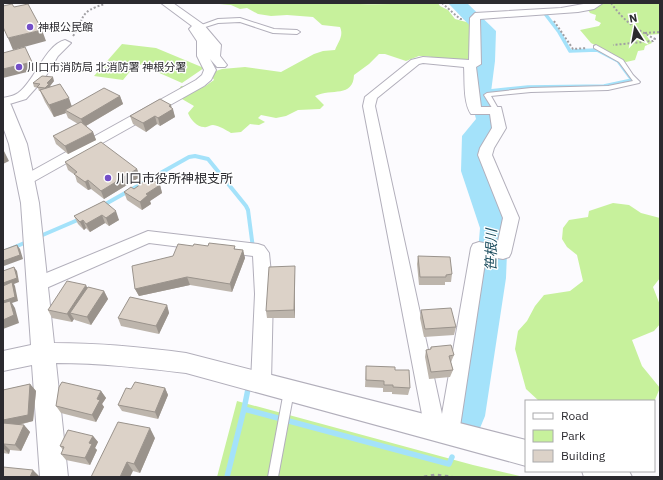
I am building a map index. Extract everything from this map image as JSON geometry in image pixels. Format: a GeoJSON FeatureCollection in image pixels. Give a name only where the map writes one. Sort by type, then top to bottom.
{"type":"FeatureCollection","features":[{"type":"Feature","properties":{"kind":"street"},"geometry":{"type":"LineString","coordinates":[[166,3],[204,30],[214,45],[214,56],[221,65]]}},
{"type":"Feature","properties":{"kind":"street"},"geometry":{"type":"LineString","coordinates":[[442,432],[369,106],[371,97],[415,62],[423,60],[475,64],[474,20],[479,15],[546,12],[595,6],[598,3]]}},
{"type":"Feature","properties":{"kind":"street"},"geometry":{"type":"LineString","coordinates":[[26,180],[175,98],[207,77],[210,70],[204,56],[203,41],[194,29],[199,27]]}},
{"type":"Feature","properties":{"kind":"street"},"geometry":{"type":"LineString","coordinates":[[54,477],[30,203],[18,144],[3,103],[22,96],[40,76],[53,54],[66,43]]}},
{"type":"Feature","properties":{"kind":"street"},"geometry":{"type":"LineString","coordinates":[[442,432],[479,248],[504,253],[511,218],[485,155],[486,148],[499,128],[496,110],[476,111],[473,98],[470,64]]}},
{"type":"Feature","properties":{"kind":"street"},"geometry":{"type":"LineString","coordinates":[[38,284],[148,237],[258,250],[261,253],[264,294],[261,382]]}},
{"type":"Feature","properties":{"kind":"street"},"geometry":{"type":"LineString","coordinates":[[3,361],[43,354],[87,353],[141,357],[186,363],[525,453]]}},
{"type":"Feature","properties":{"kind":"street"},"geometry":{"type":"LineString","coordinates":[[599,472],[618,477]]}},
{"type":"Feature","properties":{"kind":"lane"},"geometry":{"type":"LineString","coordinates":[[199,27],[218,21],[240,20],[273,31],[297,32]]}},
{"type":"Feature","properties":{"kind":"lane"},"geometry":{"type":"LineString","coordinates":[[496,110],[488,95],[531,90],[608,88],[637,82],[621,61],[596,47]]}},
{"type":"Feature","properties":{"kind":"lane"},"geometry":{"type":"LineString","coordinates":[[273,477],[289,390]]}},
{"type":"Feature","properties":{"kind":"path"},"geometry":{"type":"LineString","coordinates":[[442,3],[460,19],[474,20]]}},
{"type":"Feature","properties":{"kind":"path"},"geometry":{"type":"LineString","coordinates":[[546,12],[573,49],[653,41],[655,39],[622,18],[610,3]]}},
{"type":"Feature","properties":{"kind":"path"},"geometry":{"type":"LineString","coordinates":[[66,43],[76,33],[82,16],[90,10],[105,4]]}},
{"type":"Feature","properties":{"kind":"path"},"geometry":{"type":"LineString","coordinates":[[645,33],[660,32]]}},
{"type":"Feature","properties":{"kind":"path"},"geometry":{"type":"LineString","coordinates":[[424,477],[435,475],[452,477]]}},
{"type":"Feature","properties":{"kind":"green space"},"geometry":{"type":"Polygon","coordinates":[[[208,3],[438,3],[440,6],[448,10],[455,19],[470,23],[472,60],[452,60],[419,56],[406,61],[385,54],[379,54],[369,64],[354,75],[353,82],[346,90],[315,96],[324,105],[320,109],[298,110],[286,116],[276,118],[261,115],[258,118],[265,122],[259,125],[250,124],[241,132],[231,133],[213,125],[201,127],[192,120],[188,113],[194,106],[182,99],[182,96],[178,91],[181,86],[204,87],[214,80],[210,73],[222,69],[245,67],[281,72],[314,54],[323,51],[335,50],[341,33],[340,27],[322,25],[313,17],[287,15],[271,16],[258,14],[247,8],[240,9],[231,5],[208,3]]]}},
{"type":"Feature","properties":{"kind":"green space"},"geometry":{"type":"Polygon","coordinates":[[[582,3],[660,3],[660,34],[646,35],[652,43],[645,46],[644,50],[638,51],[635,60],[626,62],[591,43],[580,30],[599,26],[601,23],[595,20],[596,15],[590,13],[588,10],[591,8],[582,3]]]}},
{"type":"Feature","properties":{"kind":"green space"},"geometry":{"type":"Polygon","coordinates":[[[122,44],[156,48],[204,68],[182,83],[137,63],[123,80],[94,76],[122,44]]]}},
{"type":"Feature","properties":{"kind":"green space"},"geometry":{"type":"Polygon","coordinates":[[[613,203],[629,205],[641,213],[660,218],[660,278],[653,287],[660,305],[660,324],[654,331],[632,340],[642,366],[660,388],[655,400],[538,400],[526,389],[515,349],[518,331],[527,321],[535,306],[544,295],[570,291],[583,281],[577,255],[567,247],[562,239],[563,228],[569,220],[588,217],[589,211],[613,203]]]}},
{"type":"Feature","properties":{"kind":"green space"},"geometry":{"type":"Polygon","coordinates":[[[237,401],[473,465],[524,477],[217,477],[237,401]]]}},
{"type":"Feature","properties":{"kind":"building"},"geometry":{"type":"Polygon","coordinates":[[[12,4],[14,7],[28,4],[42,30],[8,38],[3,27],[3,6],[12,4]]]}},
{"type":"Feature","properties":{"kind":"building"},"geometry":{"type":"Polygon","coordinates":[[[25,47],[32,62],[3,69],[3,53],[25,47]]]}},
{"type":"Feature","properties":{"kind":"building"},"geometry":{"type":"Polygon","coordinates":[[[42,76],[53,77],[47,83],[49,84],[45,88],[37,87],[40,84],[33,83],[42,76]]]}},
{"type":"Feature","properties":{"kind":"building"},"geometry":{"type":"Polygon","coordinates":[[[60,84],[69,98],[49,105],[40,90],[60,84]]]}},
{"type":"Feature","properties":{"kind":"building"},"geometry":{"type":"Polygon","coordinates":[[[104,88],[120,96],[81,119],[65,110],[104,88]]]}},
{"type":"Feature","properties":{"kind":"building"},"geometry":{"type":"Polygon","coordinates":[[[160,99],[171,105],[169,106],[173,109],[158,118],[155,116],[143,123],[130,116],[160,99]]]}},
{"type":"Feature","properties":{"kind":"building"},"geometry":{"type":"Polygon","coordinates":[[[81,122],[93,132],[65,146],[53,136],[81,122]]]}},
{"type":"Feature","properties":{"kind":"building"},"geometry":{"type":"Polygon","coordinates":[[[101,142],[137,169],[101,191],[88,180],[85,182],[74,174],[77,172],[65,162],[101,142]]]}},
{"type":"Feature","properties":{"kind":"building"},"geometry":{"type":"Polygon","coordinates":[[[149,178],[160,185],[146,194],[148,195],[140,202],[124,192],[131,187],[134,189],[149,178]]]}},
{"type":"Feature","properties":{"kind":"building"},"geometry":{"type":"Polygon","coordinates":[[[104,201],[116,211],[106,218],[102,215],[86,224],[83,220],[80,222],[74,216],[104,201]]]}},
{"type":"Feature","properties":{"kind":"building"},"geometry":{"type":"Polygon","coordinates":[[[209,243],[235,246],[234,249],[243,250],[230,284],[187,277],[135,289],[132,266],[173,256],[178,244],[208,246],[209,243]]]}},
{"type":"Feature","properties":{"kind":"building"},"geometry":{"type":"Polygon","coordinates":[[[17,245],[20,255],[3,261],[3,250],[17,245]]]}},
{"type":"Feature","properties":{"kind":"building"},"geometry":{"type":"Polygon","coordinates":[[[418,256],[450,257],[452,274],[446,275],[446,277],[420,277],[418,256]]]}},
{"type":"Feature","properties":{"kind":"building"},"geometry":{"type":"Polygon","coordinates":[[[295,266],[294,310],[266,311],[269,267],[295,266]]]}},
{"type":"Feature","properties":{"kind":"building"},"geometry":{"type":"Polygon","coordinates":[[[14,267],[17,278],[3,283],[3,271],[14,267]]]}},
{"type":"Feature","properties":{"kind":"building"},"geometry":{"type":"Polygon","coordinates":[[[67,281],[86,285],[67,314],[48,310],[67,281]]]}},
{"type":"Feature","properties":{"kind":"building"},"geometry":{"type":"Polygon","coordinates":[[[12,282],[15,297],[3,301],[3,286],[12,282]]]}},
{"type":"Feature","properties":{"kind":"building"},"geometry":{"type":"Polygon","coordinates":[[[88,287],[104,291],[87,317],[70,313],[88,287]]]}},
{"type":"Feature","properties":{"kind":"building"},"geometry":{"type":"Polygon","coordinates":[[[130,297],[167,305],[156,326],[118,318],[130,297]]]}},
{"type":"Feature","properties":{"kind":"building"},"geometry":{"type":"Polygon","coordinates":[[[10,301],[14,315],[3,320],[3,303],[10,301]]]}},
{"type":"Feature","properties":{"kind":"building"},"geometry":{"type":"Polygon","coordinates":[[[451,308],[456,327],[425,329],[421,310],[451,308]]]}},
{"type":"Feature","properties":{"kind":"building"},"geometry":{"type":"Polygon","coordinates":[[[451,345],[454,355],[449,356],[453,370],[431,372],[426,350],[431,349],[431,347],[451,345]]]}},
{"type":"Feature","properties":{"kind":"building"},"geometry":{"type":"Polygon","coordinates":[[[366,366],[395,367],[395,370],[409,370],[410,388],[384,385],[384,381],[366,380],[366,366]]]}},
{"type":"Feature","properties":{"kind":"building"},"geometry":{"type":"Polygon","coordinates":[[[62,382],[101,391],[97,399],[100,400],[92,415],[56,406],[59,387],[62,382]]]}},
{"type":"Feature","properties":{"kind":"building"},"geometry":{"type":"Polygon","coordinates":[[[135,382],[165,388],[155,412],[118,405],[126,388],[131,389],[135,382]]]}},
{"type":"Feature","properties":{"kind":"building"},"geometry":{"type":"Polygon","coordinates":[[[30,384],[28,415],[3,420],[3,390],[30,384]]]}},
{"type":"Feature","properties":{"kind":"building"},"geometry":{"type":"Polygon","coordinates":[[[118,422],[150,428],[134,464],[127,462],[120,477],[91,477],[118,422]]]}},
{"type":"Feature","properties":{"kind":"building"},"geometry":{"type":"Polygon","coordinates":[[[3,423],[24,425],[15,445],[4,444],[3,446],[3,423]]]}},
{"type":"Feature","properties":{"kind":"building"},"geometry":{"type":"Polygon","coordinates":[[[68,430],[93,436],[89,443],[92,444],[85,458],[61,454],[64,447],[60,446],[68,430]]]}},
{"type":"Feature","properties":{"kind":"building"},"geometry":{"type":"Polygon","coordinates":[[[3,467],[33,470],[30,477],[3,477],[3,467]]]}},
{"type":"Feature","properties":{"kind":"waterway","name":"笹根川"},"geometry":{"type":"LineString","coordinates":[[457,3],[486,31],[485,61],[480,92],[488,120],[474,136],[474,171],[494,228],[491,278],[467,416]]}},
{"type":"Feature","properties":{"kind":"waterway","name":"笹根川"},"geometry":{"type":"LineString","coordinates":[[480,92],[528,87],[604,86],[632,80],[618,61],[597,50],[570,51],[559,32],[546,15]]}},
{"type":"Feature","properties":{"kind":"waterway"},"geometry":{"type":"LineString","coordinates":[[102,206],[189,157],[195,156],[208,159],[246,206],[248,210],[253,248]]}},
{"type":"Feature","properties":{"kind":"waterway"},"geometry":{"type":"LineString","coordinates":[[38,237],[80,219]]}},
{"type":"Feature","properties":{"kind":"waterway"},"geometry":{"type":"LineString","coordinates":[[3,252],[29,241]]}},
{"type":"Feature","properties":{"kind":"waterway"},"geometry":{"type":"LineString","coordinates":[[244,409],[249,384]]}},
{"type":"Feature","properties":{"kind":"waterway","name":"笹根川"},"geometry":{"type":"LineString","coordinates":[[227,477],[244,409]]}},
{"type":"Feature","properties":{"kind":"waterway","name":"笹根川"},"geometry":{"type":"LineString","coordinates":[[244,409],[449,464],[452,457]]}},
{"type":"Feature","properties":{"kind":"place","name":"神根公民館"},"geometry":{"type":"Point","coordinates":[30,27]}},
{"type":"Feature","properties":{"kind":"place","name":"川口市消防局 北消防署 神根分署"},"geometry":{"type":"Point","coordinates":[19,67]}},
{"type":"Feature","properties":{"kind":"place","name":"川口市役所神根支所"},"geometry":{"type":"Point","coordinates":[108,178]}}]}
